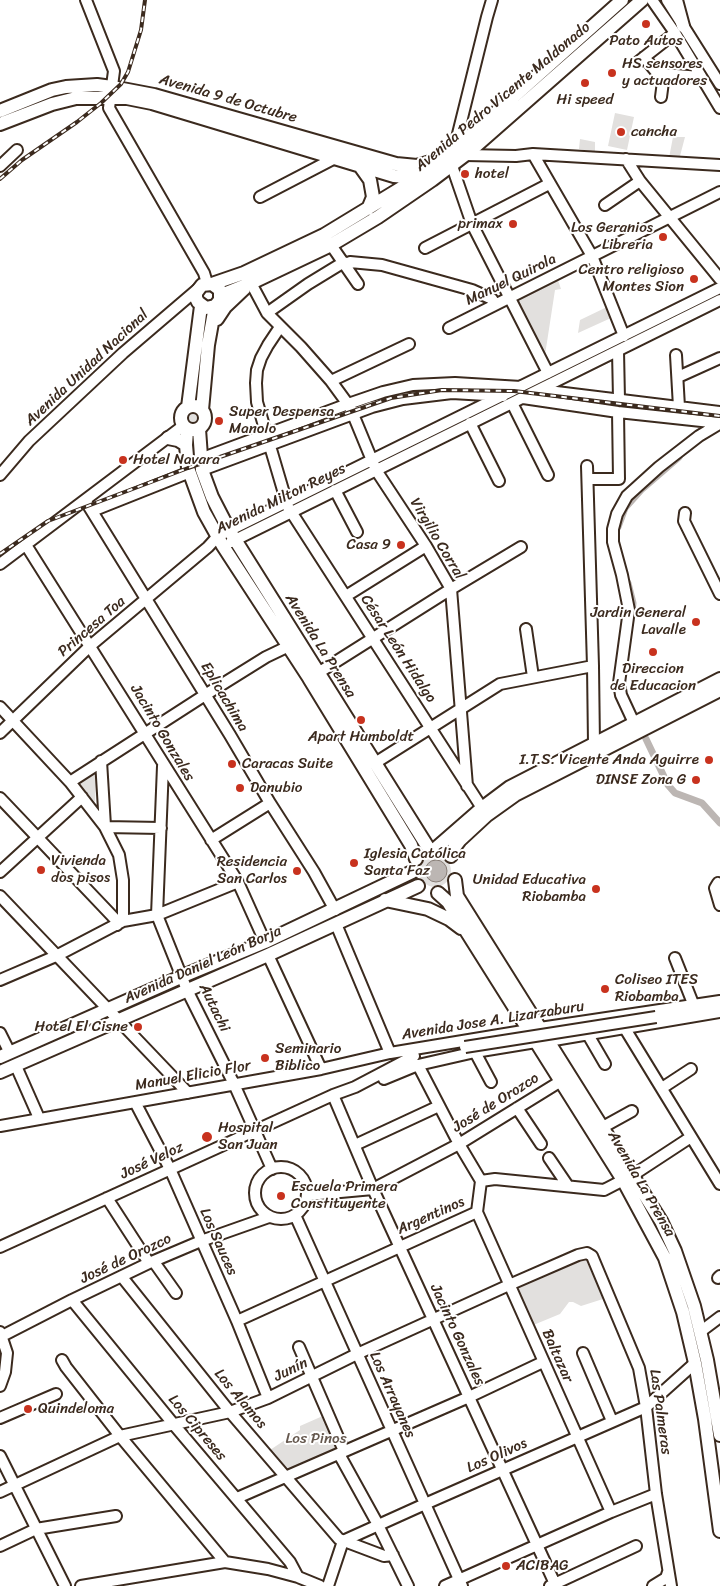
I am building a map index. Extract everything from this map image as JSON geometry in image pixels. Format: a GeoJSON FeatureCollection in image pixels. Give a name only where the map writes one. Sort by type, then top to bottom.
{"type":"FeatureCollection","features":[{"type":"Feature","properties":{"kind":"main road","name":"Avenida Pedro Vicente Maldonado"},"geometry":{"type":"LineString","coordinates":[[205,285],[244,273],[316,239],[454,157],[642,0]]}},
{"type":"Feature","properties":{"kind":"main road"},"geometry":{"type":"LineString","coordinates":[[676,0],[679,29]]}},
{"type":"Feature","properties":{"kind":"main road","name":"Avenida Pedro Vicente Maldonado"},"geometry":{"type":"LineString","coordinates":[[201,306],[210,308],[218,301],[251,283],[331,245],[378,217],[432,180],[618,1]]}},
{"type":"Feature","properties":{"kind":"main road","name":"Avenida 9 de Octubre"},"geometry":{"type":"LineString","coordinates":[[0,111],[52,90],[97,85],[106,94],[152,103],[394,176],[432,180]]}},
{"type":"Feature","properties":{"kind":"main road","name":"Avenida 9 de Octubre"},"geometry":{"type":"LineString","coordinates":[[0,124],[52,104],[76,98],[106,94],[154,95],[396,164],[417,166],[454,157]]}},
{"type":"Feature","properties":{"kind":"main road"},"geometry":{"type":"LineString","coordinates":[[360,166],[370,180],[373,197],[368,209]]}},
{"type":"Feature","properties":{"kind":"main road"},"geometry":{"type":"LineString","coordinates":[[208,345],[218,318],[234,298],[251,283]]}},
{"type":"Feature","properties":{"kind":"main road"},"geometry":{"type":"LineString","coordinates":[[205,285],[217,286],[218,301],[208,345],[202,410],[205,420],[190,428],[181,422],[182,413],[188,407],[201,306],[196,298],[205,285]]}},
{"type":"Feature","properties":{"kind":"main road"},"geometry":{"type":"LineString","coordinates":[[188,407],[193,406],[202,410]]}},
{"type":"Feature","properties":{"kind":"main road","name":"Avenida La Prensa"},"geometry":{"type":"LineString","coordinates":[[190,428],[186,445],[212,497],[226,538],[288,646],[411,845],[416,858]]}},
{"type":"Feature","properties":{"kind":"main road","name":"Avenida La Prensa"},"geometry":{"type":"LineString","coordinates":[[190,428],[197,467]]}},
{"type":"Feature","properties":{"kind":"main road"},"geometry":{"type":"LineString","coordinates":[[168,438],[178,440],[186,445]]}},
{"type":"Feature","properties":{"kind":"main road","name":"Avenida La Prensa"},"geometry":{"type":"LineString","coordinates":[[226,538],[318,673],[432,849]]}},
{"type":"Feature","properties":{"kind":"main road"},"geometry":{"type":"LineString","coordinates":[[432,849],[441,850],[451,856],[456,868],[454,880],[448,889],[438,893],[430,893],[418,886],[412,872],[416,858],[422,853],[432,849],[510,787],[720,679]]}},
{"type":"Feature","properties":{"kind":"main road"},"geometry":{"type":"LineString","coordinates":[[451,856],[460,840],[487,815],[515,795],[720,690]]}},
{"type":"Feature","properties":{"kind":"main road","name":"Avenida Daniel León Borja"},"geometry":{"type":"LineString","coordinates":[[5,1055],[183,976],[265,942],[412,872]]}},
{"type":"Feature","properties":{"kind":"main road","name":"Avenida La Prensa"},"geometry":{"type":"LineString","coordinates":[[454,880],[457,896],[542,1041],[560,1081],[628,1178],[661,1221],[676,1251],[694,1306],[712,1387],[720,1435]]}},
{"type":"Feature","properties":{"kind":"main road","name":"Avenida Daniel León Borja"},"geometry":{"type":"LineString","coordinates":[[0,1072],[268,955],[418,886]]}},
{"type":"Feature","properties":{"kind":"main road","name":"Avenida La Prensa"},"geometry":{"type":"LineString","coordinates":[[438,893],[448,902],[535,1029]]}},
{"type":"Feature","properties":{"kind":"main road"},"geometry":{"type":"LineString","coordinates":[[385,900],[428,909],[449,919],[467,932]]}},
{"type":"Feature","properties":{"kind":"main road","name":"Avenida Jose A. Lizarzaburu"},"geometry":{"type":"LineString","coordinates":[[542,1041],[624,1027],[720,1002]]}},
{"type":"Feature","properties":{"kind":"main road","name":"Avenida Jose A. Lizarzaburu"},"geometry":{"type":"LineString","coordinates":[[535,1029],[688,1010],[720,1011]]}},
{"type":"Feature","properties":{"kind":"main road"},"geometry":{"type":"LineString","coordinates":[[566,1068],[562,1053],[571,1036]]}},
{"type":"Feature","properties":{"kind":"main road","name":"Avenida La Prensa"},"geometry":{"type":"LineString","coordinates":[[542,1041],[566,1068],[603,1127],[665,1258],[683,1312],[695,1363],[705,1419],[720,1531]]}},
{"type":"Feature","properties":{"kind":"street"},"geometry":{"type":"LineString","coordinates":[[86,0],[114,71],[106,94],[109,108],[204,273],[205,285]]}},
{"type":"Feature","properties":{"kind":"street"},"geometry":{"type":"LineString","coordinates":[[492,0],[454,157],[472,224],[548,373]]}},
{"type":"Feature","properties":{"kind":"street"},"geometry":{"type":"LineString","coordinates":[[652,0],[679,29],[720,83]]}},
{"type":"Feature","properties":{"kind":"street"},"geometry":{"type":"LineString","coordinates":[[666,0],[700,77],[720,108]]}},
{"type":"Feature","properties":{"kind":"street"},"geometry":{"type":"LineString","coordinates":[[679,29],[641,59],[658,74],[700,77]]}},
{"type":"Feature","properties":{"kind":"street"},"geometry":{"type":"LineString","coordinates":[[661,97],[664,74]]}},
{"type":"Feature","properties":{"kind":"street"},"geometry":{"type":"LineString","coordinates":[[0,166],[17,150]]}},
{"type":"Feature","properties":{"kind":"street"},"geometry":{"type":"LineString","coordinates":[[454,157],[533,154],[720,164]]}},
{"type":"Feature","properties":{"kind":"street"},"geometry":{"type":"LineString","coordinates":[[533,154],[592,256],[624,336]]}},
{"type":"Feature","properties":{"kind":"street"},"geometry":{"type":"LineString","coordinates":[[260,197],[336,158]]}},
{"type":"Feature","properties":{"kind":"street"},"geometry":{"type":"LineString","coordinates":[[626,159],[640,182],[720,279]]}},
{"type":"Feature","properties":{"kind":"street"},"geometry":{"type":"LineString","coordinates":[[606,206],[640,182]]}},
{"type":"Feature","properties":{"kind":"street"},"geometry":{"type":"LineString","coordinates":[[425,248],[549,184]]}},
{"type":"Feature","properties":{"kind":"street","name":"Manuel Quirola"},"geometry":{"type":"LineString","coordinates":[[449,328],[720,192]]}},
{"type":"Feature","properties":{"kind":"street"},"geometry":{"type":"LineString","coordinates":[[331,245],[358,284]]}},
{"type":"Feature","properties":{"kind":"street"},"geometry":{"type":"LineString","coordinates":[[267,313],[308,284],[350,262],[382,265],[472,290],[492,299],[495,304]]}},
{"type":"Feature","properties":{"kind":"street","name":"Virgilio Corral"},"geometry":{"type":"LineString","coordinates":[[251,283],[267,313],[331,381],[350,408],[376,470],[426,546],[451,589],[467,786]]}},
{"type":"Feature","properties":{"kind":"street","name":"Avenida Unidad Nacional"},"geometry":{"type":"LineString","coordinates":[[0,475],[30,441],[104,371],[205,285]]}},
{"type":"Feature","properties":{"kind":"street","name":"Avenida Milton Reyes"},"geometry":{"type":"LineString","coordinates":[[289,507],[336,490],[512,403],[521,392],[548,373],[720,288]]}},
{"type":"Feature","properties":{"kind":"street","name":"Avenida Milton Reyes"},"geometry":{"type":"LineString","coordinates":[[521,392],[538,390],[720,300]]}},
{"type":"Feature","properties":{"kind":"street","name":"César León Hidalgo"},"geometry":{"type":"LineString","coordinates":[[280,327],[268,345],[257,370],[256,383],[257,402],[289,507],[482,808]]}},
{"type":"Feature","properties":{"kind":"street"},"geometry":{"type":"LineString","coordinates":[[331,381],[409,344]]}},
{"type":"Feature","properties":{"kind":"street"},"geometry":{"type":"LineString","coordinates":[[618,351],[619,399]]}},
{"type":"Feature","properties":{"kind":"street"},"geometry":{"type":"LineString","coordinates":[[676,355],[679,407]]}},
{"type":"Feature","properties":{"kind":"street"},"geometry":{"type":"LineString","coordinates":[[678,377],[720,358]]}},
{"type":"Feature","properties":{"kind":"street"},"geometry":{"type":"LineString","coordinates":[[197,467],[270,445],[382,392],[414,385],[455,383],[521,392],[618,412],[720,423]]}},
{"type":"Feature","properties":{"kind":"street"},"geometry":{"type":"LineString","coordinates":[[538,390],[720,412]]}},
{"type":"Feature","properties":{"kind":"street"},"geometry":{"type":"LineString","coordinates":[[92,511],[197,467],[267,434],[350,408],[372,407],[404,399],[452,393],[503,396],[521,392]]}},
{"type":"Feature","properties":{"kind":"street","name":"Avenida Milton Reyes"},"geometry":{"type":"LineString","coordinates":[[208,548],[289,507],[371,460],[503,396]]}},
{"type":"Feature","properties":{"kind":"street"},"geometry":{"type":"LineString","coordinates":[[512,403],[548,475]]}},
{"type":"Feature","properties":{"kind":"street"},"geometry":{"type":"LineString","coordinates":[[588,479],[619,479],[618,412]]}},
{"type":"Feature","properties":{"kind":"street"},"geometry":{"type":"LineString","coordinates":[[634,723],[621,695],[619,683],[629,610],[613,542],[613,529],[617,514],[627,496],[659,467],[703,432],[720,423]]}},
{"type":"Feature","properties":{"kind":"street"},"geometry":{"type":"LineString","coordinates":[[470,424],[499,480]]}},
{"type":"Feature","properties":{"kind":"street"},"geometry":{"type":"LineString","coordinates":[[0,564],[168,438],[190,428]]}},
{"type":"Feature","properties":{"kind":"street"},"geometry":{"type":"LineString","coordinates":[[588,466],[594,744]]}},
{"type":"Feature","properties":{"kind":"street"},"geometry":{"type":"LineString","coordinates":[[336,490],[358,532]]}},
{"type":"Feature","properties":{"kind":"street","name":"Eplicachima"},"geometry":{"type":"LineString","coordinates":[[85,500],[314,872],[335,910]]}},
{"type":"Feature","properties":{"kind":"street"},"geometry":{"type":"LineString","coordinates":[[685,512],[684,521],[716,578],[720,594]]}},
{"type":"Feature","properties":{"kind":"street","name":"Jacinto Gonzales"},"geometry":{"type":"LineString","coordinates":[[26,544],[238,882],[265,942]]}},
{"type":"Feature","properties":{"kind":"street"},"geometry":{"type":"LineString","coordinates":[[346,596],[426,546]]}},
{"type":"Feature","properties":{"kind":"street"},"geometry":{"type":"LineString","coordinates":[[318,673],[521,547]]}},
{"type":"Feature","properties":{"kind":"street","name":"Princesa Toa"},"geometry":{"type":"LineString","coordinates":[[0,733],[90,646],[208,548]]}},
{"type":"Feature","properties":{"kind":"street"},"geometry":{"type":"LineString","coordinates":[[526,629],[533,677]]}},
{"type":"Feature","properties":{"kind":"street"},"geometry":{"type":"LineString","coordinates":[[70,782],[205,695],[266,657],[288,646]]}},
{"type":"Feature","properties":{"kind":"street"},"geometry":{"type":"LineString","coordinates":[[375,763],[500,684],[593,666]]}},
{"type":"Feature","properties":{"kind":"street"},"geometry":{"type":"LineString","coordinates":[[0,707],[70,782],[105,828],[119,855],[123,880],[120,923]]}},
{"type":"Feature","properties":{"kind":"street"},"geometry":{"type":"LineString","coordinates":[[101,761],[105,828]]}},
{"type":"Feature","properties":{"kind":"street","name":"Autachi"},"geometry":{"type":"LineString","coordinates":[[163,765],[157,915],[187,990],[234,1084],[272,1169]]}},
{"type":"Feature","properties":{"kind":"street"},"geometry":{"type":"LineString","coordinates":[[0,872],[82,797]]}},
{"type":"Feature","properties":{"kind":"street"},"geometry":{"type":"LineString","coordinates":[[0,798],[120,923]]}},
{"type":"Feature","properties":{"kind":"street"},"geometry":{"type":"LineString","coordinates":[[211,840],[270,803]]}},
{"type":"Feature","properties":{"kind":"street"},"geometry":{"type":"LineString","coordinates":[[105,828],[161,828]]}},
{"type":"Feature","properties":{"kind":"street"},"geometry":{"type":"LineString","coordinates":[[0,980],[56,956],[120,923],[157,915],[238,882]]}},
{"type":"Feature","properties":{"kind":"street"},"geometry":{"type":"LineString","coordinates":[[720,884],[718,883],[714,888],[720,905]]}},
{"type":"Feature","properties":{"kind":"street"},"geometry":{"type":"LineString","coordinates":[[0,896],[117,1021],[188,1093]]}},
{"type":"Feature","properties":{"kind":"street"},"geometry":{"type":"LineString","coordinates":[[336,924],[390,1053]]}},
{"type":"Feature","properties":{"kind":"street"},"geometry":{"type":"LineString","coordinates":[[268,955],[321,1069]]}},
{"type":"Feature","properties":{"kind":"street"},"geometry":{"type":"LineString","coordinates":[[336,1064],[397,1056],[416,1060],[688,1010],[675,958]]}},
{"type":"Feature","properties":{"kind":"street"},"geometry":{"type":"LineString","coordinates":[[624,1027],[720,1184]]}},
{"type":"Feature","properties":{"kind":"street","name":"Avenida Jose A. Lizarzaburu"},"geometry":{"type":"LineString","coordinates":[[390,1053],[535,1029]]}},
{"type":"Feature","properties":{"kind":"street"},"geometry":{"type":"LineString","coordinates":[[0,1033],[5,1055]]}},
{"type":"Feature","properties":{"kind":"street"},"geometry":{"type":"LineString","coordinates":[[587,1033],[605,1064]]}},
{"type":"Feature","properties":{"kind":"street","name":"Avenida Jose A. Lizarzaburu"},"geometry":{"type":"LineString","coordinates":[[355,1087],[364,1087],[416,1060],[542,1041]]}},
{"type":"Feature","properties":{"kind":"street"},"geometry":{"type":"LineString","coordinates":[[475,1052],[491,1082]]}},
{"type":"Feature","properties":{"kind":"street","name":"Manuel Elicio Flor"},"geometry":{"type":"LineString","coordinates":[[0,1126],[321,1069],[390,1053]]}},
{"type":"Feature","properties":{"kind":"street"},"geometry":{"type":"LineString","coordinates":[[416,1060],[438,1106],[481,1181],[495,1179],[604,1190],[628,1178],[691,1137]]}},
{"type":"Feature","properties":{"kind":"street","name":"José Veloz"},"geometry":{"type":"LineString","coordinates":[[0,1247],[333,1095],[416,1060]]}},
{"type":"Feature","properties":{"kind":"street"},"geometry":{"type":"LineString","coordinates":[[16,1066],[39,1118]]}},
{"type":"Feature","properties":{"kind":"street"},"geometry":{"type":"LineString","coordinates":[[662,1088],[691,1070]]}},
{"type":"Feature","properties":{"kind":"street","name":"José de Orozco"},"geometry":{"type":"LineString","coordinates":[[308,1195],[373,1189],[459,1144],[560,1081]]}},
{"type":"Feature","properties":{"kind":"street","name":"Jacinto Gonzales"},"geometry":{"type":"LineString","coordinates":[[333,1095],[373,1189],[538,1545],[553,1585]]}},
{"type":"Feature","properties":{"kind":"street","name":"Los Sauces"},"geometry":{"type":"LineString","coordinates":[[135,1102],[170,1169],[237,1321],[268,1398]]}},
{"type":"Feature","properties":{"kind":"street"},"geometry":{"type":"LineString","coordinates":[[355,1145],[438,1106]]}},
{"type":"Feature","properties":{"kind":"street"},"geometry":{"type":"LineString","coordinates":[[517,1108],[542,1144]]}},
{"type":"Feature","properties":{"kind":"street"},"geometry":{"type":"LineString","coordinates":[[603,1127],[632,1111]]}},
{"type":"Feature","properties":{"kind":"street"},"geometry":{"type":"LineString","coordinates":[[549,1158],[568,1186]]}},
{"type":"Feature","properties":{"kind":"street"},"geometry":{"type":"LineString","coordinates":[[269,1217],[256,1203],[257,1183],[263,1174],[280,1167],[296,1172],[302,1178],[308,1195],[304,1206],[295,1215]]}},
{"type":"Feature","properties":{"kind":"street","name":"Argentinos"},"geometry":{"type":"LineString","coordinates":[[237,1321],[477,1212],[481,1181]]}},
{"type":"Feature","properties":{"kind":"street"},"geometry":{"type":"LineString","coordinates":[[107,1198],[152,1263],[176,1293]]}},
{"type":"Feature","properties":{"kind":"street","name":"Baltazar"},"geometry":{"type":"LineString","coordinates":[[477,1212],[611,1512]]}},
{"type":"Feature","properties":{"kind":"street","name":"José de Orozco"},"geometry":{"type":"LineString","coordinates":[[1,1335],[201,1241],[269,1217],[278,1220],[287,1219],[295,1215]]}},
{"type":"Feature","properties":{"kind":"street","name":"Los Arrayanes"},"geometry":{"type":"LineString","coordinates":[[295,1215],[460,1583]]}},
{"type":"Feature","properties":{"kind":"street","name":"Junín"},"geometry":{"type":"LineString","coordinates":[[0,1492],[120,1436],[175,1426],[230,1412],[268,1398],[357,1354],[509,1285],[578,1255],[587,1253]]}},
{"type":"Feature","properties":{"kind":"street","name":"Las Palmeras"},"geometry":{"type":"LineString","coordinates":[[587,1253],[592,1256],[639,1368],[671,1586]]}},
{"type":"Feature","properties":{"kind":"street","name":"Los Alamos"},"geometry":{"type":"LineString","coordinates":[[122,1277],[230,1412],[339,1539],[384,1556],[393,1555]]}},
{"type":"Feature","properties":{"kind":"street","name":"Los Cipreses"},"geometry":{"type":"LineString","coordinates":[[72,1300],[290,1562],[298,1577]]}},
{"type":"Feature","properties":{"kind":"street"},"geometry":{"type":"LineString","coordinates":[[700,1332],[720,1317]]}},
{"type":"Feature","properties":{"kind":"street"},"geometry":{"type":"LineString","coordinates":[[0,1386],[7,1353],[1,1335]]}},
{"type":"Feature","properties":{"kind":"street"},"geometry":{"type":"LineString","coordinates":[[299,1347],[313,1376],[341,1453],[408,1586]]}},
{"type":"Feature","properties":{"kind":"street"},"geometry":{"type":"LineString","coordinates":[[584,1353],[612,1422]]}},
{"type":"Feature","properties":{"kind":"street"},"geometry":{"type":"LineString","coordinates":[[62,1360],[120,1436],[226,1562]]}},
{"type":"Feature","properties":{"kind":"street"},"geometry":{"type":"LineString","coordinates":[[237,1498],[469,1397],[543,1362]]}},
{"type":"Feature","properties":{"kind":"street","name":"Los Olivos"},"geometry":{"type":"LineString","coordinates":[[343,1541],[502,1469],[646,1407],[695,1363]]}},
{"type":"Feature","properties":{"kind":"street"},"geometry":{"type":"LineString","coordinates":[[0,1418],[56,1394]]}},
{"type":"Feature","properties":{"kind":"street"},"geometry":{"type":"LineString","coordinates":[[0,1456],[65,1586]]}},
{"type":"Feature","properties":{"kind":"street"},"geometry":{"type":"LineString","coordinates":[[445,1586],[460,1583],[538,1545],[656,1494]]}},
{"type":"Feature","properties":{"kind":"street"},"geometry":{"type":"LineString","coordinates":[[0,1546],[36,1529],[116,1516]]}},
{"type":"Feature","properties":{"kind":"street"},"geometry":{"type":"LineString","coordinates":[[328,1586],[343,1541]]}},
{"type":"Feature","properties":{"kind":"street"},"geometry":{"type":"LineString","coordinates":[[553,1585],[636,1546]]}},
{"type":"Feature","properties":{"kind":"street"},"geometry":{"type":"LineString","coordinates":[[81,1586],[226,1562],[268,1569],[298,1577],[320,1586]]}},
{"type":"Feature","properties":{"kind":"street"},"geometry":{"type":"LineString","coordinates":[[654,1586],[666,1578],[668,1572]]}},
{"type":"Feature","properties":{"kind":"green space","name":"cancha"},"geometry":{"type":"Polygon","coordinates":[[[615,113],[634,117],[627,150],[608,146],[615,113]]]}},
{"type":"Feature","properties":{"kind":"green space"},"geometry":{"type":"Polygon","coordinates":[[[673,137],[685,137],[680,156],[669,158],[673,137]]]}},
{"type":"Feature","properties":{"kind":"green space"},"geometry":{"type":"Polygon","coordinates":[[[580,139],[595,142],[595,152],[579,149],[580,139]]]}},
{"type":"Feature","properties":{"kind":"green space"},"geometry":{"type":"Polygon","coordinates":[[[557,277],[561,289],[555,290],[545,355],[515,298],[557,277]]]}},
{"type":"Feature","properties":{"kind":"green space"},"geometry":{"type":"Polygon","coordinates":[[[607,307],[611,318],[578,333],[580,320],[607,307]]]}},
{"type":"Feature","properties":{"kind":"green space"},"geometry":{"type":"Polygon","coordinates":[[[193,408],[200,411],[203,418],[200,425],[193,428],[186,425],[183,418],[186,411],[193,408]]]}},
{"type":"Feature","properties":{"kind":"green space"},"geometry":{"type":"Polygon","coordinates":[[[97,768],[95,802],[75,781],[97,768]]]}},
{"type":"Feature","properties":{"kind":"green space"},"geometry":{"type":"Polygon","coordinates":[[[435,855],[441,856],[446,860],[450,865],[450,877],[446,882],[441,886],[435,887],[429,886],[424,882],[420,877],[419,871],[420,865],[424,860],[429,856],[435,855]]]}},
{"type":"Feature","properties":{"kind":"green space"},"geometry":{"type":"Polygon","coordinates":[[[586,1259],[603,1299],[581,1306],[569,1302],[560,1314],[531,1326],[513,1287],[586,1259]]]}},
{"type":"Feature","properties":{"kind":"green space","name":"Los Pinos"},"geometry":{"type":"Polygon","coordinates":[[[325,1415],[339,1447],[288,1472],[270,1450],[300,1430],[300,1426],[325,1415]]]}},
{"type":"Feature","properties":{"kind":"shaded area"},"geometry":{"type":"Polygon","coordinates":[[[436,860],[444,863],[447,871],[444,879],[436,882],[428,879],[425,871],[428,863],[436,860]]]}},
{"type":"Feature","properties":{"kind":"waterway"},"geometry":{"type":"LineString","coordinates":[[618,527],[625,508],[642,489],[679,457]]}},
{"type":"Feature","properties":{"kind":"waterway"},"geometry":{"type":"LineString","coordinates":[[628,583],[633,603],[632,614]]}},
{"type":"Feature","properties":{"kind":"waterway"},"geometry":{"type":"LineString","coordinates":[[646,739],[668,785],[675,793],[702,803],[720,823]]}},
{"type":"Feature","properties":{"kind":"railway"},"geometry":{"type":"LineString","coordinates":[[0,179],[22,160],[77,122],[121,84],[128,72],[141,30],[145,0]]}},
{"type":"Feature","properties":{"kind":"railway"},"geometry":{"type":"LineString","coordinates":[[0,554],[48,521],[188,468],[391,398],[442,390],[514,391],[720,416]]}},
{"type":"Feature","properties":{"kind":"place","name":"Pato Autos"},"geometry":{"type":"Point","coordinates":[646,24]}},
{"type":"Feature","properties":{"kind":"place","name":"HS sensores y actuadores"},"geometry":{"type":"Point","coordinates":[612,73]}},
{"type":"Feature","properties":{"kind":"place","name":"Hi speed"},"geometry":{"type":"Point","coordinates":[585,83]}},
{"type":"Feature","properties":{"kind":"place","name":"cancha"},"geometry":{"type":"Point","coordinates":[621,132]}},
{"type":"Feature","properties":{"kind":"place","name":"hotel"},"geometry":{"type":"Point","coordinates":[465,174]}},
{"type":"Feature","properties":{"kind":"place","name":"primax"},"geometry":{"type":"Point","coordinates":[513,224]}},
{"type":"Feature","properties":{"kind":"place","name":"Los Geranios Libreria"},"geometry":{"type":"Point","coordinates":[663,237]}},
{"type":"Feature","properties":{"kind":"place","name":"Centro religioso Montes Sion"},"geometry":{"type":"Point","coordinates":[694,279]}},
{"type":"Feature","properties":{"kind":"place","name":"Super Despensa Manolo"},"geometry":{"type":"Point","coordinates":[219,421]}},
{"type":"Feature","properties":{"kind":"place","name":"Hotel Navara"},"geometry":{"type":"Point","coordinates":[123,460]}},
{"type":"Feature","properties":{"kind":"place","name":"Casa 9"},"geometry":{"type":"Point","coordinates":[401,545]}},
{"type":"Feature","properties":{"kind":"place","name":"Jardin General Lavalle"},"geometry":{"type":"Point","coordinates":[696,622]}},
{"type":"Feature","properties":{"kind":"place","name":"Direccion de Educacion"},"geometry":{"type":"Point","coordinates":[653,652]}},
{"type":"Feature","properties":{"kind":"place","name":"Apart Humboldt"},"geometry":{"type":"Point","coordinates":[361,720]}},
{"type":"Feature","properties":{"kind":"place","name":"I.T.S. Vicente Anda Aguirre"},"geometry":{"type":"Point","coordinates":[709,760]}},
{"type":"Feature","properties":{"kind":"place","name":"Caracas Suite"},"geometry":{"type":"Point","coordinates":[232,764]}},
{"type":"Feature","properties":{"kind":"place","name":"DINSE Zona G"},"geometry":{"type":"Point","coordinates":[696,780]}},
{"type":"Feature","properties":{"kind":"place","name":"Danubio"},"geometry":{"type":"Point","coordinates":[240,788]}},
{"type":"Feature","properties":{"kind":"place","name":"Iglesia Católica Santa Faz"},"geometry":{"type":"Point","coordinates":[354,863]}},
{"type":"Feature","properties":{"kind":"place","name":"Vivienda dos pisos"},"geometry":{"type":"Point","coordinates":[41,870]}},
{"type":"Feature","properties":{"kind":"place","name":"Residencia San Carlos"},"geometry":{"type":"Point","coordinates":[297,871]}},
{"type":"Feature","properties":{"kind":"place","name":"Unidad Educativa Riobamba"},"geometry":{"type":"Point","coordinates":[596,889]}},
{"type":"Feature","properties":{"kind":"place","name":"Coliseo ITES Riobamba"},"geometry":{"type":"Point","coordinates":[605,989]}},
{"type":"Feature","properties":{"kind":"place","name":"Hotel El Cisne"},"geometry":{"type":"Point","coordinates":[138,1027]}},
{"type":"Feature","properties":{"kind":"place","name":"Seminario Biblico"},"geometry":{"type":"Point","coordinates":[265,1058]}},
{"type":"Feature","properties":{"kind":"place","name":"Hospital San Juan"},"geometry":{"type":"Point","coordinates":[207,1137]}},
{"type":"Feature","properties":{"kind":"place","name":"Escuela Primera Constituyente"},"geometry":{"type":"Point","coordinates":[281,1196]}},
{"type":"Feature","properties":{"kind":"place","name":"Quindeloma"},"geometry":{"type":"Point","coordinates":[28,1409]}},
{"type":"Feature","properties":{"kind":"place","name":"ACIBAG"},"geometry":{"type":"Point","coordinates":[506,1566]}}]}
